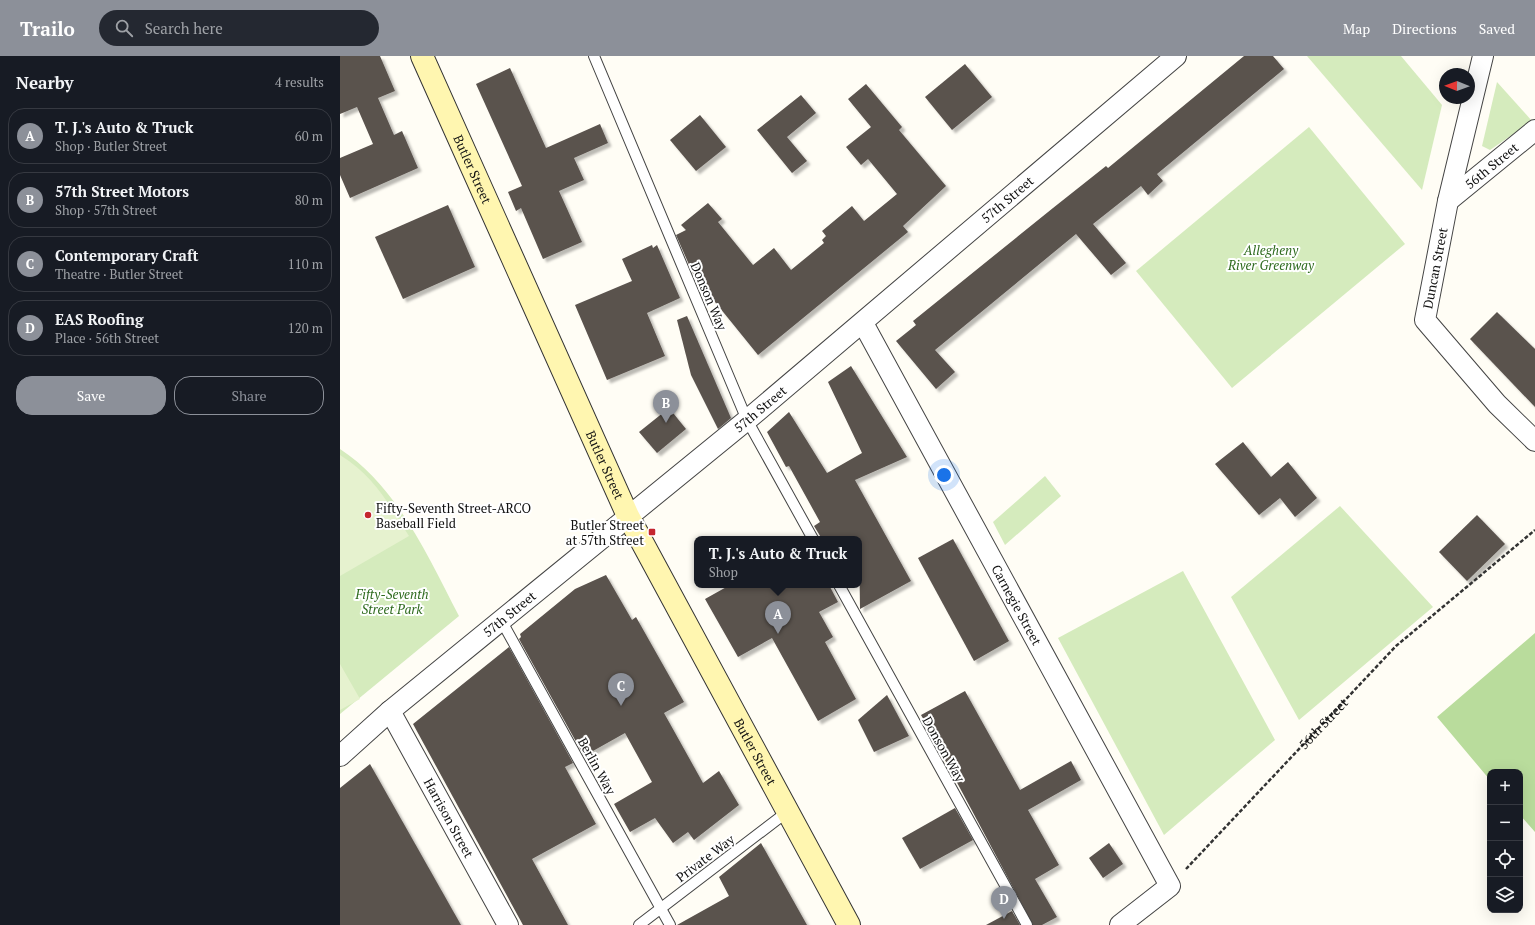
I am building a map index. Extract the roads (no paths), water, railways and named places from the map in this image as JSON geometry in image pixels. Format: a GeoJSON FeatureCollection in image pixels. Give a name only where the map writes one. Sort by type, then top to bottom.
{"type":"FeatureCollection","features":[{"type":"Feature","properties":{"kind":"main road","name":"Butler Street"},"geometry":{"type":"LineString","coordinates":[[422,56],[628,516],[849,925]]}},
{"type":"Feature","properties":{"kind":"street","name":"57th Street"},"geometry":{"type":"LineString","coordinates":[[340,756],[390,711],[747,420],[863,323],[1176,56]]}},
{"type":"Feature","properties":{"kind":"street","name":"Duncan Street"},"geometry":{"type":"LineString","coordinates":[[1483,56],[1448,201],[1425,320],[1497,404],[1535,441]]}},
{"type":"Feature","properties":{"kind":"street","name":"56th Street"},"geometry":{"type":"LineString","coordinates":[[1448,201],[1535,130]]}},
{"type":"Feature","properties":{"kind":"street","name":"Carnegie Street"},"geometry":{"type":"LineString","coordinates":[[863,323],[1170,886],[1120,925]]}},
{"type":"Feature","properties":{"kind":"street","name":"Harrison Street"},"geometry":{"type":"LineString","coordinates":[[390,711],[508,925]]}},
{"type":"Feature","properties":{"kind":"lane","name":"Donson Way"},"geometry":{"type":"LineString","coordinates":[[594,56],[747,420],[811,536]]}},
{"type":"Feature","properties":{"kind":"lane","name":"Donson Way"},"geometry":{"type":"LineString","coordinates":[[841,588],[1028,925]]}},
{"type":"Feature","properties":{"kind":"lane","name":"Berlin Way"},"geometry":{"type":"LineString","coordinates":[[501,620],[670,925]]}},
{"type":"Feature","properties":{"kind":"lane","name":"Private Way"},"geometry":{"type":"LineString","coordinates":[[639,925],[787,812]]}},
{"type":"Feature","properties":{"kind":"place","name":"57th Street Motors"},"geometry":{"type":"Point","coordinates":[666,423]}},
{"type":"Feature","properties":{"kind":"place","name":"Fifty-Seventh Street-ARCO Baseball Field"},"geometry":{"type":"Point","coordinates":[368,515]}},
{"type":"Feature","properties":{"kind":"place","name":"Butler Street at 57th Street"},"geometry":{"type":"Point","coordinates":[652,532]}},
{"type":"Feature","properties":{"kind":"place","name":"T. J.'s Auto & Truck"},"geometry":{"type":"Point","coordinates":[778,634]}},
{"type":"Feature","properties":{"kind":"place","name":"Contemporary Craft"},"geometry":{"type":"Point","coordinates":[621,706]}},
{"type":"Feature","properties":{"kind":"place","name":"EAS Roofing"},"geometry":{"type":"Point","coordinates":[1004,919]}},
{"type":"Feature","properties":{"kind":"park label","name":"Allegheny River Greenway"},"geometry":{"type":"Point","coordinates":[1271,258]}},
{"type":"Feature","properties":{"kind":"park label","name":"Fifty-Seventh Street Park"},"geometry":{"type":"Point","coordinates":[392,602]}}]}
